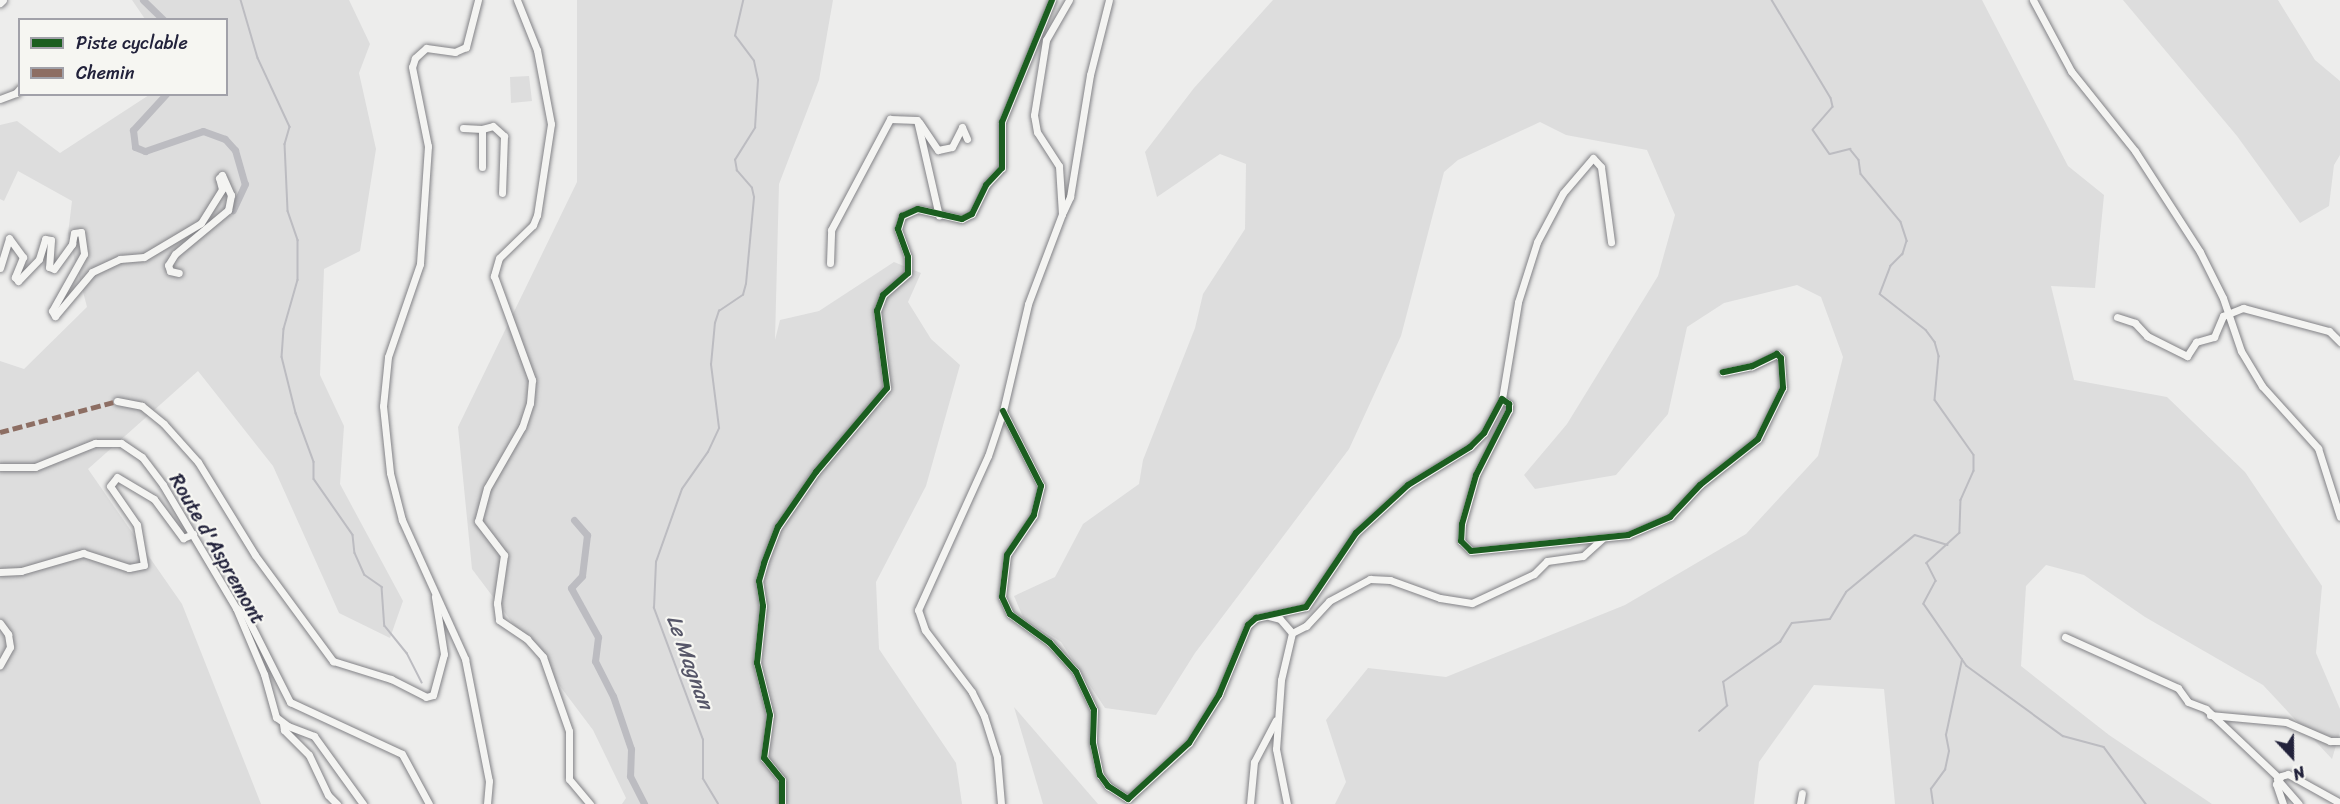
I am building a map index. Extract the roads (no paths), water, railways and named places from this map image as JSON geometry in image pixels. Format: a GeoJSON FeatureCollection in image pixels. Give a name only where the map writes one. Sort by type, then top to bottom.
{"type":"FeatureCollection","features":[{"type":"Feature","properties":{"kind":"street"},"geometry":{"type":"LineString","coordinates":[[478,0],[466,47],[455,51],[426,48],[415,58],[412,67],[428,146],[420,264],[387,357],[383,389],[383,421],[393,488],[409,542],[460,646],[474,692],[489,781],[487,804]]}},
{"type":"Feature","properties":{"kind":"street"},"geometry":{"type":"LineString","coordinates":[[517,0],[537,50],[551,124],[537,215],[532,225],[499,258],[494,276],[532,380],[530,403],[522,427],[487,488],[478,521],[504,555],[497,603],[500,620],[508,629],[527,639],[543,657],[569,731],[569,779],[590,804]]}},
{"type":"Feature","properties":{"kind":"street"},"geometry":{"type":"LineString","coordinates":[[782,804],[782,780],[764,758],[770,715],[757,663],[764,606],[759,581],[764,563],[778,527],[816,472],[887,388],[888,376],[879,343],[877,311],[883,295],[908,273],[908,257],[898,229],[902,216],[918,209],[939,216],[966,218],[1002,168],[1002,122],[1052,0]]}},
{"type":"Feature","properties":{"kind":"street"},"geometry":{"type":"LineString","coordinates":[[1062,214],[1059,166],[1037,132],[1034,115],[1046,40],[1069,0]]}},
{"type":"Feature","properties":{"kind":"street"},"geometry":{"type":"LineString","coordinates":[[1001,804],[997,757],[984,716],[972,692],[925,630],[918,614],[1003,411],[1028,304],[1070,196],[1090,75],[1109,0]]}},
{"type":"Feature","properties":{"kind":"street"},"geometry":{"type":"LineString","coordinates":[[2033,0],[2071,71],[2135,151],[2180,219],[2229,314],[2241,351],[2262,386],[2318,448],[2340,517]]}},
{"type":"Feature","properties":{"kind":"street"},"geometry":{"type":"LineString","coordinates":[[0,99],[18,90]]}},
{"type":"Feature","properties":{"kind":"street"},"geometry":{"type":"LineString","coordinates":[[830,263],[831,230],[862,177],[885,122],[894,117],[917,120],[938,150],[952,147],[962,127],[968,140]]}},
{"type":"Feature","properties":{"kind":"street"},"geometry":{"type":"LineString","coordinates":[[917,120],[939,216]]}},
{"type":"Feature","properties":{"kind":"street"},"geometry":{"type":"LineString","coordinates":[[463,128],[482,129],[493,126],[504,136],[502,193]]}},
{"type":"Feature","properties":{"kind":"street"},"geometry":{"type":"LineString","coordinates":[[482,129],[482,167]]}},
{"type":"Feature","properties":{"kind":"street"},"geometry":{"type":"LineString","coordinates":[[1003,411],[1041,486],[1034,515],[1007,555],[1002,597],[1010,614],[1050,644],[1080,679],[1094,710],[1095,755],[1100,775],[1108,786],[1124,798],[1132,798],[1181,754],[1219,695],[1248,625],[1256,618],[1306,607],[1356,533],[1408,485],[1470,447],[1484,433],[1502,399],[1518,302],[1537,242],[1563,193],[1593,158],[1601,167],[1611,242]]}},
{"type":"Feature","properties":{"kind":"street"},"geometry":{"type":"LineString","coordinates":[[0,268],[9,238],[23,256],[15,277],[18,281],[39,260],[45,239],[51,240],[49,267],[54,269],[72,244],[74,233],[81,232],[84,254],[52,311],[55,316],[92,272],[120,259],[144,257],[201,223],[222,189],[219,178],[222,175],[231,195],[228,210],[175,254],[168,265],[170,271],[179,273]]}},
{"type":"Feature","properties":{"kind":"street"},"geometry":{"type":"LineString","coordinates":[[2117,317],[2135,323],[2147,336],[2187,356],[2196,342],[2214,337],[2220,320],[2229,314],[2248,309],[2329,331],[2340,342]]}},
{"type":"Feature","properties":{"kind":"street"},"geometry":{"type":"LineString","coordinates":[[1502,399],[1509,404],[1509,410],[1470,491],[1461,536],[1463,547],[1485,551],[1628,536],[1662,523],[1700,485],[1758,439],[1782,391],[1780,355],[1773,354],[1752,366],[1723,372]]}},
{"type":"Feature","properties":{"kind":"street"},"geometry":{"type":"LineString","coordinates":[[117,401],[142,406],[164,424],[198,462],[255,555],[333,661],[391,679],[426,697],[433,695],[444,654],[435,596]]}},
{"type":"Feature","properties":{"kind":"street","name":"Route d'Aspremont"},"geometry":{"type":"LineString","coordinates":[[0,467],[36,467],[95,443],[121,443],[150,467],[193,534],[236,608],[264,674],[272,709],[283,724],[284,730],[305,750],[328,795],[338,804]]}},
{"type":"Feature","properties":{"kind":"street"},"geometry":{"type":"LineString","coordinates":[[0,572],[21,571],[83,553],[136,570],[144,565],[136,525],[110,486],[117,477],[154,499],[183,538],[193,534]]}},
{"type":"Feature","properties":{"kind":"street"},"geometry":{"type":"LineString","coordinates":[[1292,633],[1306,626],[1329,601],[1370,579],[1390,580],[1440,598],[1472,603],[1534,574],[1547,561],[1583,556],[1602,539]]}},
{"type":"Feature","properties":{"kind":"street"},"geometry":{"type":"LineString","coordinates":[[236,608],[245,613],[290,702],[402,754],[429,804]]}},
{"type":"Feature","properties":{"kind":"street"},"geometry":{"type":"LineString","coordinates":[[1269,616],[1280,619],[1292,633]]}},
{"type":"Feature","properties":{"kind":"street"},"geometry":{"type":"LineString","coordinates":[[0,623],[8,634],[10,647],[0,665]]}},
{"type":"Feature","properties":{"kind":"street"},"geometry":{"type":"LineString","coordinates":[[1287,804],[1276,749],[1281,680],[1292,633]]}},
{"type":"Feature","properties":{"kind":"street"},"geometry":{"type":"LineString","coordinates":[[2065,637],[2155,675],[2210,715],[2278,778],[2299,804]]}},
{"type":"Feature","properties":{"kind":"street"},"geometry":{"type":"LineString","coordinates":[[2210,715],[2286,722],[2330,741],[2340,741]]}},
{"type":"Feature","properties":{"kind":"street"},"geometry":{"type":"LineString","coordinates":[[1250,804],[1254,762],[1278,717]]}},
{"type":"Feature","properties":{"kind":"street"},"geometry":{"type":"LineString","coordinates":[[283,724],[314,736],[363,804]]}},
{"type":"Feature","properties":{"kind":"street"},"geometry":{"type":"LineString","coordinates":[[2278,778],[2292,776],[2340,803]]}},
{"type":"Feature","properties":{"kind":"street"},"geometry":{"type":"LineString","coordinates":[[2278,778],[2283,804]]}},
{"type":"Feature","properties":{"kind":"street"},"geometry":{"type":"LineString","coordinates":[[1800,804],[1802,793]]}},
{"type":"Feature","properties":{"kind":"waterway"},"geometry":{"type":"LineString","coordinates":[[143,0],[162,18]]}},
{"type":"Feature","properties":{"kind":"waterway"},"geometry":{"type":"LineString","coordinates":[[241,0],[258,58],[290,127],[285,144],[288,211],[298,240],[298,280],[284,329],[282,357],[296,413],[314,462],[314,479],[353,535],[355,553],[365,575],[382,587],[385,626],[407,653],[422,682]]}},
{"type":"Feature","properties":{"kind":"waterway","name":"Le Magnan"},"geometry":{"type":"LineString","coordinates":[[718,804],[703,779],[703,740],[654,608],[656,562],[682,489],[708,452],[719,428],[711,365],[715,323],[719,311],[743,295],[746,284],[754,197],[752,188],[737,171],[735,160],[755,128],[758,80],[754,61],[735,36],[743,0]]}},
{"type":"Feature","properties":{"kind":"waterway"},"geometry":{"type":"LineString","coordinates":[[1772,0],[1831,98],[1833,107],[1813,130],[1830,154],[1850,149],[1859,160],[1861,174],[1901,222],[1907,241],[1903,254],[1891,266],[1880,294],[1926,330],[1935,342],[1939,356],[1935,400],[1974,455],[1974,471],[1961,500],[1960,533],[1927,563],[1936,581],[1924,604],[1967,666],[2063,736],[2104,747],[2146,804]]}},
{"type":"Feature","properties":{"kind":"waterway"},"geometry":{"type":"LineString","coordinates":[[164,96],[133,130],[135,147],[145,151],[203,131],[225,139],[235,150],[245,184],[233,210]]}},
{"type":"Feature","properties":{"kind":"waterway"},"geometry":{"type":"LineString","coordinates":[[574,520],[587,535],[582,576],[571,588],[598,637],[595,661],[613,696],[631,749],[630,776],[644,804]]}},
{"type":"Feature","properties":{"kind":"waterway"},"geometry":{"type":"LineString","coordinates":[[1699,731],[1727,706],[1723,682],[1780,642],[1792,623],[1830,619],[1846,592],[1915,535],[1948,545]]}},
{"type":"Feature","properties":{"kind":"waterway"},"geometry":{"type":"LineString","coordinates":[[1933,804],[1931,789],[1945,770],[1949,751],[1946,735],[1962,660]]}}]}
